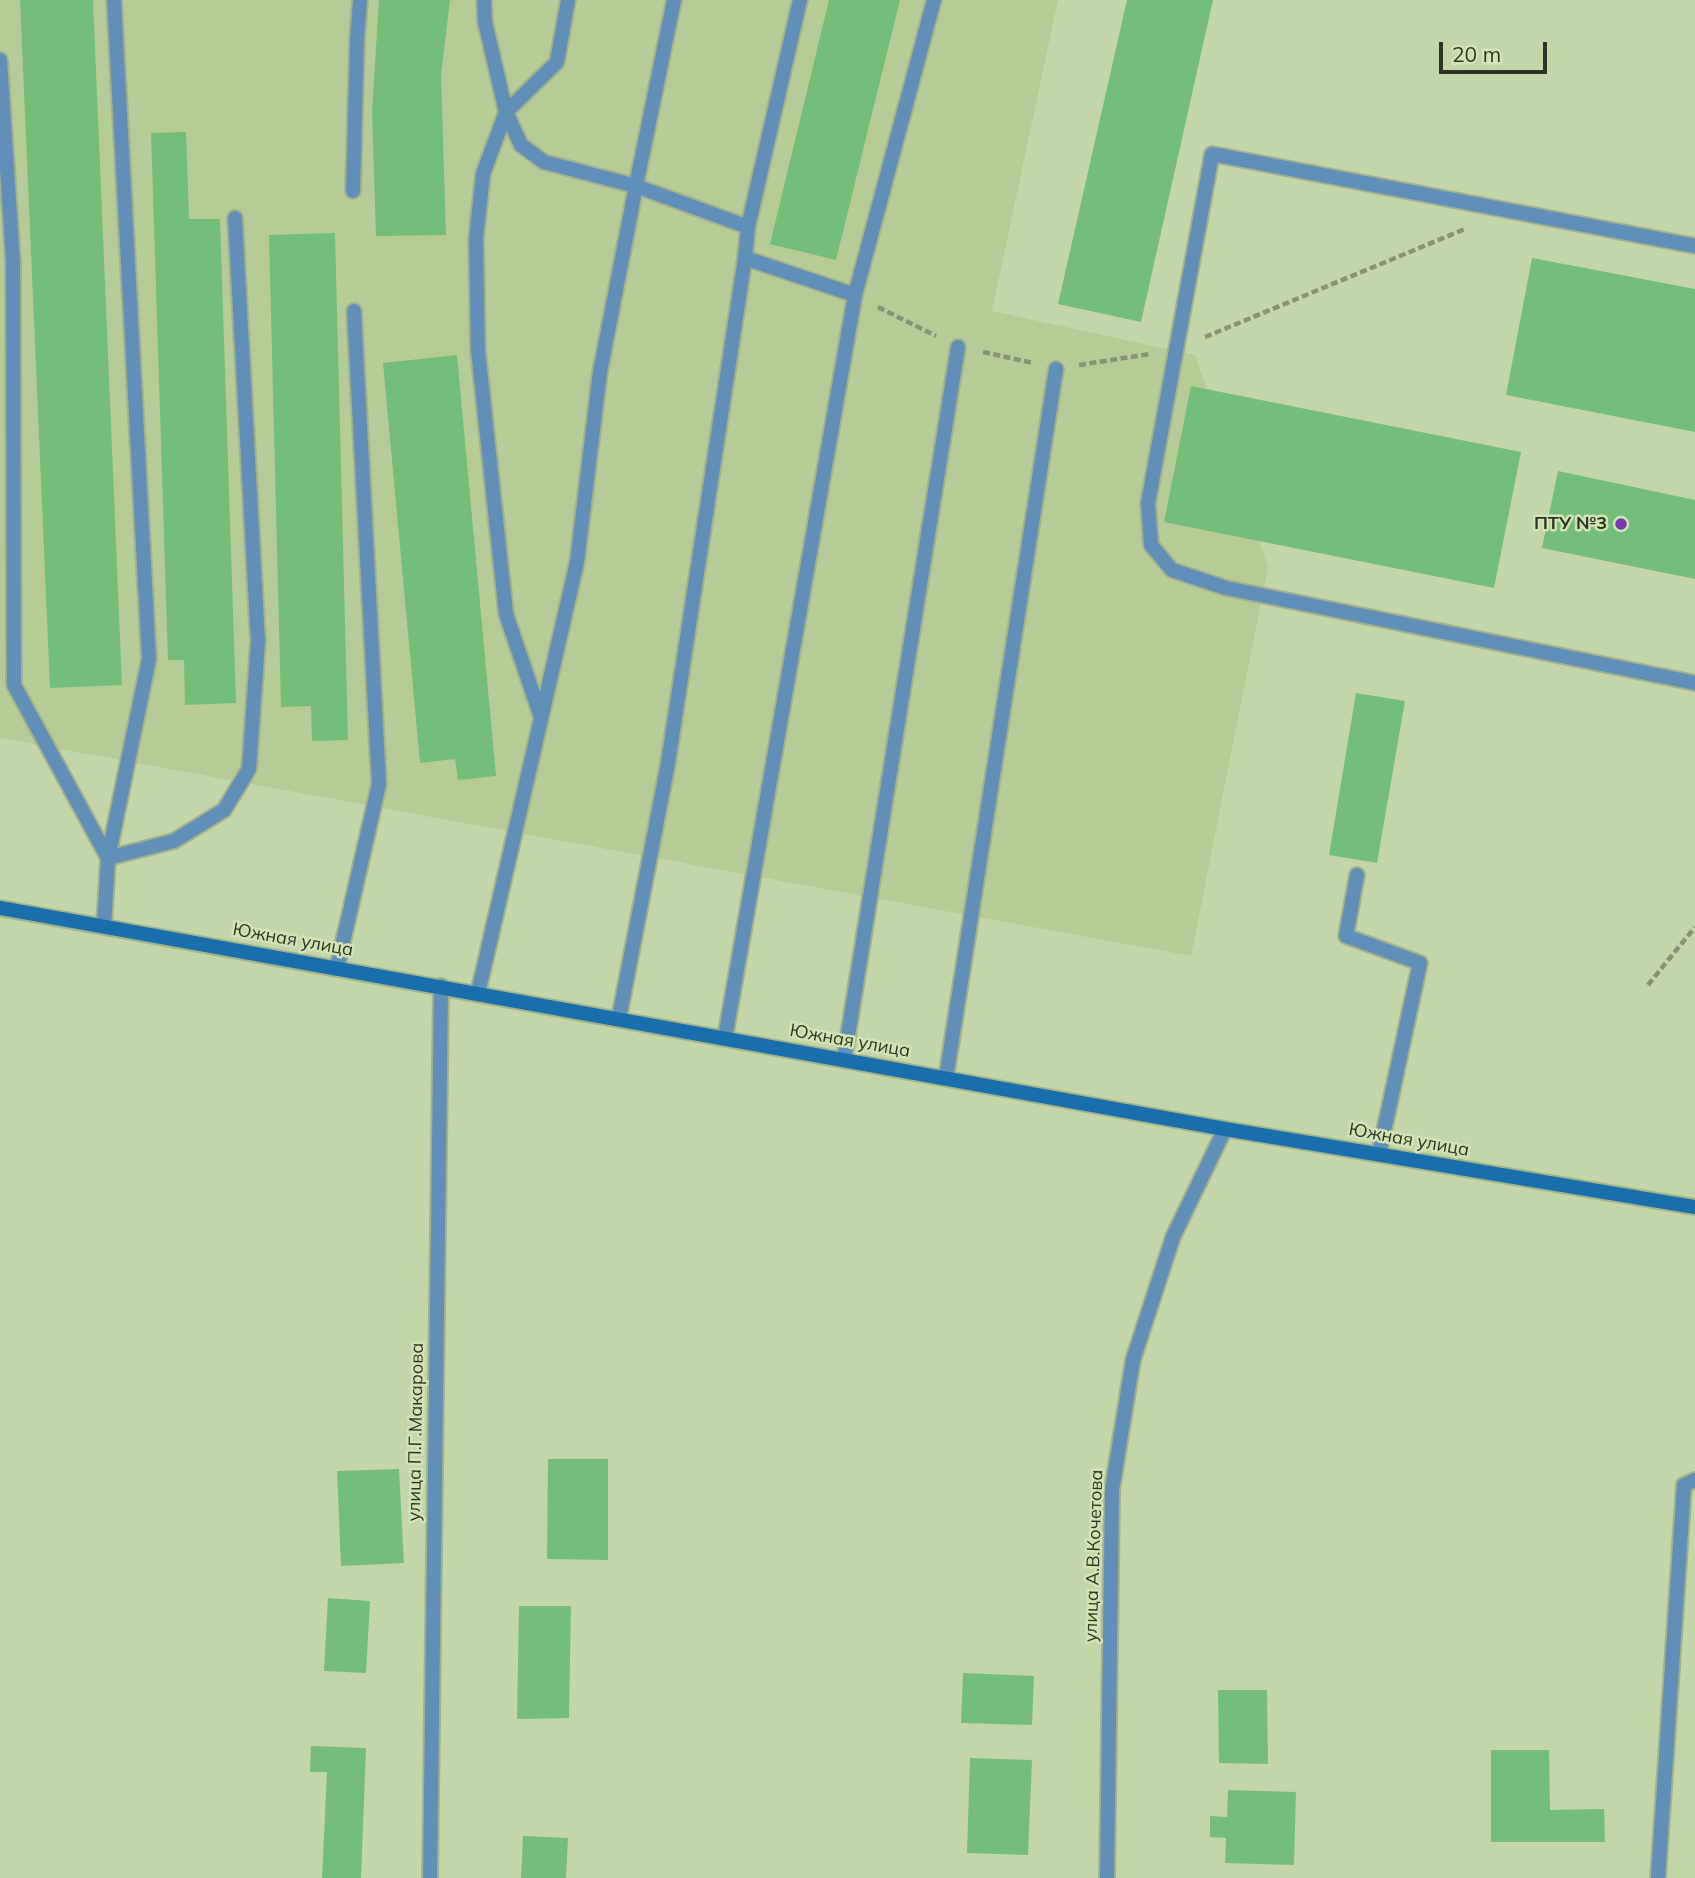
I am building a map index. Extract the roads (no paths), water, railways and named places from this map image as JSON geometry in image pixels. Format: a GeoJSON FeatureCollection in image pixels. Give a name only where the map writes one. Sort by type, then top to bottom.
{"type":"FeatureCollection","features":[{"type":"Feature","properties":{"kind":"street"},"geometry":{"type":"LineString","coordinates":[[104,926],[108,858],[149,659],[114,0]]}},
{"type":"Feature","properties":{"kind":"street"},"geometry":{"type":"LineString","coordinates":[[353,191],[360,0]]}},
{"type":"Feature","properties":{"kind":"street"},"geometry":{"type":"LineString","coordinates":[[484,0],[485,23],[506,112],[521,145],[544,162],[636,186],[748,228]]}},
{"type":"Feature","properties":{"kind":"street"},"geometry":{"type":"LineString","coordinates":[[541,718],[506,614],[478,350],[476,239],[483,174],[506,112],[557,62],[568,0]]}},
{"type":"Feature","properties":{"kind":"street"},"geometry":{"type":"LineString","coordinates":[[478,993],[577,562],[600,372],[674,0]]}},
{"type":"Feature","properties":{"kind":"street"},"geometry":{"type":"LineString","coordinates":[[619,1018],[668,764],[748,228],[800,0]]}},
{"type":"Feature","properties":{"kind":"street"},"geometry":{"type":"LineString","coordinates":[[724,1038],[855,295],[934,0]]}},
{"type":"Feature","properties":{"kind":"street"},"geometry":{"type":"LineString","coordinates":[[0,60],[13,262],[14,685],[108,858]]}},
{"type":"Feature","properties":{"kind":"street"},"geometry":{"type":"LineString","coordinates":[[1695,246],[1212,154],[1148,503],[1151,545],[1172,570],[1226,588],[1695,683]]}},
{"type":"Feature","properties":{"kind":"street"},"geometry":{"type":"LineString","coordinates":[[108,858],[174,841],[224,810],[249,769],[258,642],[235,218]]}},
{"type":"Feature","properties":{"kind":"street"},"geometry":{"type":"LineString","coordinates":[[745,258],[855,295]]}},
{"type":"Feature","properties":{"kind":"street"},"geometry":{"type":"LineString","coordinates":[[337,968],[379,784],[354,311]]}},
{"type":"Feature","properties":{"kind":"street"},"geometry":{"type":"LineString","coordinates":[[844,1060],[958,347]]}},
{"type":"Feature","properties":{"kind":"street"},"geometry":{"type":"LineString","coordinates":[[946,1078],[1056,369]]}},
{"type":"Feature","properties":{"kind":"street"},"geometry":{"type":"LineString","coordinates":[[1357,875],[1346,936],[1420,963],[1379,1154]]}},
{"type":"Feature","properties":{"kind":"street","name":"Южная улица"},"geometry":{"type":"LineString","coordinates":[[0,908],[1225,1129],[1695,1208]]}},
{"type":"Feature","properties":{"kind":"street","name":"улица П.Г.Макарова"},"geometry":{"type":"LineString","coordinates":[[430,1878],[441,986]]}},
{"type":"Feature","properties":{"kind":"street","name":"улица А.В.Кочетова"},"geometry":{"type":"LineString","coordinates":[[1107,1878],[1112,1490],[1130,1373],[1173,1237],[1225,1129]]}},
{"type":"Feature","properties":{"kind":"street"},"geometry":{"type":"LineString","coordinates":[[1658,1878],[1684,1485],[1695,1480]]}},
{"type":"Feature","properties":{"kind":"place","name":"ПТУ №3"},"geometry":{"type":"Point","coordinates":[1621,524]}}]}
